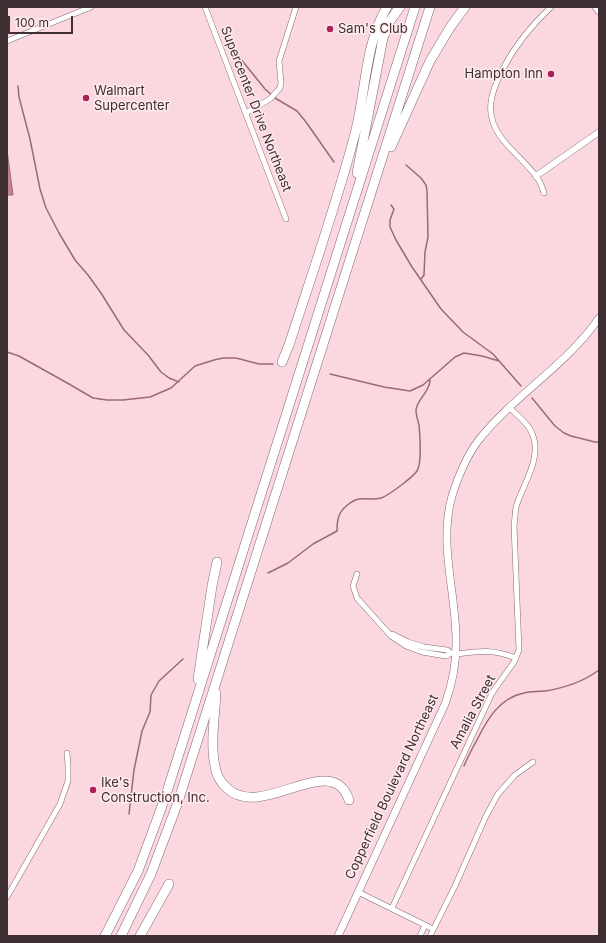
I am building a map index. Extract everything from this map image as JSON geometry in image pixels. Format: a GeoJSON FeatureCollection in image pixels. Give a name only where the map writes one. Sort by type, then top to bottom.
{"type":"FeatureCollection","features":[{"type":"Feature","properties":{"kind":"highway"},"geometry":{"type":"LineString","coordinates":[[282,362],[289,345],[350,150],[362,103],[373,38],[377,25],[387,7]]}},
{"type":"Feature","properties":{"kind":"highway"},"geometry":{"type":"LineString","coordinates":[[350,211],[383,38],[389,22],[400,7]]}},
{"type":"Feature","properties":{"kind":"highway"},"geometry":{"type":"LineString","coordinates":[[106,936],[129,891],[149,844],[165,798],[415,7]]}},
{"type":"Feature","properties":{"kind":"highway"},"geometry":{"type":"LineString","coordinates":[[121,936],[142,894],[168,831],[430,7]]}},
{"type":"Feature","properties":{"kind":"highway"},"geometry":{"type":"LineString","coordinates":[[376,179],[430,61],[451,26],[465,7]]}},
{"type":"Feature","properties":{"kind":"highway"},"geometry":{"type":"LineString","coordinates":[[194,708],[212,586],[217,562]]}},
{"type":"Feature","properties":{"kind":"highway"},"geometry":{"type":"LineString","coordinates":[[217,678],[213,750],[214,766],[220,780],[225,786],[238,795],[246,798],[255,798],[316,781],[326,780],[341,787],[347,794],[349,800]]}},
{"type":"Feature","properties":{"kind":"highway"},"geometry":{"type":"LineString","coordinates":[[140,936],[169,884]]}},
{"type":"Feature","properties":{"kind":"main road"},"geometry":{"type":"LineString","coordinates":[[596,7],[599,11]]}},
{"type":"Feature","properties":{"kind":"main road","name":"Copperfield Boulevard Northeast"},"geometry":{"type":"LineString","coordinates":[[338,936],[445,704],[452,678],[455,625],[447,542],[448,522],[452,497],[468,457],[477,442],[492,425],[566,356],[599,318]]}},
{"type":"Feature","properties":{"kind":"street"},"geometry":{"type":"LineString","coordinates":[[7,41],[91,7]]}},
{"type":"Feature","properties":{"kind":"street","name":"Supercenter Drive Northeast"},"geometry":{"type":"LineString","coordinates":[[205,7],[286,219]]}},
{"type":"Feature","properties":{"kind":"street"},"geometry":{"type":"LineString","coordinates":[[246,113],[266,102],[277,92],[281,83],[279,61],[296,7]]}},
{"type":"Feature","properties":{"kind":"street"},"geometry":{"type":"LineString","coordinates":[[544,193],[536,176],[511,150],[496,130],[491,117],[490,103],[491,94],[514,49],[525,34],[551,7]]}},
{"type":"Feature","properties":{"kind":"street"},"geometry":{"type":"LineString","coordinates":[[536,176],[599,132]]}},
{"type":"Feature","properties":{"kind":"street","name":"Amalia Street"},"geometry":{"type":"LineString","coordinates":[[392,908],[492,693],[516,658],[519,650],[514,542],[515,514],[536,452],[532,433],[526,424],[510,408]]}},
{"type":"Feature","properties":{"kind":"street"},"geometry":{"type":"LineString","coordinates":[[357,574],[353,586],[357,598],[391,636],[406,646],[422,652],[446,656],[453,653],[486,651],[502,653],[516,658]]}},
{"type":"Feature","properties":{"kind":"street"},"geometry":{"type":"LineString","coordinates":[[7,897],[60,804],[68,781],[67,753]]}},
{"type":"Feature","properties":{"kind":"street"},"geometry":{"type":"LineString","coordinates":[[430,936],[455,886],[486,816],[498,794],[515,775],[533,762]]}},
{"type":"Feature","properties":{"kind":"street"},"geometry":{"type":"LineString","coordinates":[[358,892],[433,929]]}},
{"type":"Feature","properties":{"kind":"street"},"geometry":{"type":"LineString","coordinates":[[420,936],[425,925]]}},
{"type":"Feature","properties":{"kind":"shaded area"},"geometry":{"type":"Polygon","coordinates":[[[7,150],[13,195],[7,195],[7,150]]]}},
{"type":"Feature","properties":{"kind":"waterway"},"geometry":{"type":"LineString","coordinates":[[227,42],[265,89],[275,98],[297,111],[334,162]]}},
{"type":"Feature","properties":{"kind":"waterway"},"geometry":{"type":"LineString","coordinates":[[18,86],[19,97],[30,139],[40,189],[46,208],[59,233],[75,260],[101,293],[124,330],[148,355],[161,372],[169,378],[179,382]]}},
{"type":"Feature","properties":{"kind":"waterway"},"geometry":{"type":"LineString","coordinates":[[406,165],[421,178],[426,185],[427,191],[428,237],[425,252],[424,275],[421,279]]}},
{"type":"Feature","properties":{"kind":"waterway"},"geometry":{"type":"LineString","coordinates":[[391,205],[394,209],[390,220],[390,227],[396,240],[412,267],[441,309],[463,332],[493,354],[521,386]]}},
{"type":"Feature","properties":{"kind":"waterway"},"geometry":{"type":"LineString","coordinates":[[7,352],[19,356],[93,398],[107,400],[150,397],[171,388],[195,366],[223,358],[236,358],[259,364],[273,364]]}},
{"type":"Feature","properties":{"kind":"waterway"},"geometry":{"type":"LineString","coordinates":[[330,374],[384,387],[410,391],[423,385],[455,357],[464,353],[499,361]]}},
{"type":"Feature","properties":{"kind":"waterway"},"geometry":{"type":"LineString","coordinates":[[268,573],[288,563],[313,544],[337,531],[337,522],[340,513],[350,503],[359,499],[375,499],[384,497],[415,474],[420,462],[419,425],[416,410],[428,388],[430,380]]}},
{"type":"Feature","properties":{"kind":"waterway"},"geometry":{"type":"LineString","coordinates":[[532,398],[555,426],[564,433],[599,442]]}},
{"type":"Feature","properties":{"kind":"waterway"},"geometry":{"type":"LineString","coordinates":[[129,814],[134,770],[142,731],[150,712],[151,695],[159,681],[183,659]]}},
{"type":"Feature","properties":{"kind":"waterway"},"geometry":{"type":"LineString","coordinates":[[464,766],[491,716],[508,699],[527,692],[545,691],[566,686],[580,681],[599,670]]}},
{"type":"Feature","properties":{"kind":"place","name":"Sam's Club"},"geometry":{"type":"Point","coordinates":[330,29]}},
{"type":"Feature","properties":{"kind":"place","name":"Hampton Inn"},"geometry":{"type":"Point","coordinates":[551,74]}},
{"type":"Feature","properties":{"kind":"place","name":"Walmart Supercenter"},"geometry":{"type":"Point","coordinates":[86,98]}},
{"type":"Feature","properties":{"kind":"place","name":"Ike's Construction, Inc."},"geometry":{"type":"Point","coordinates":[93,790]}}]}
